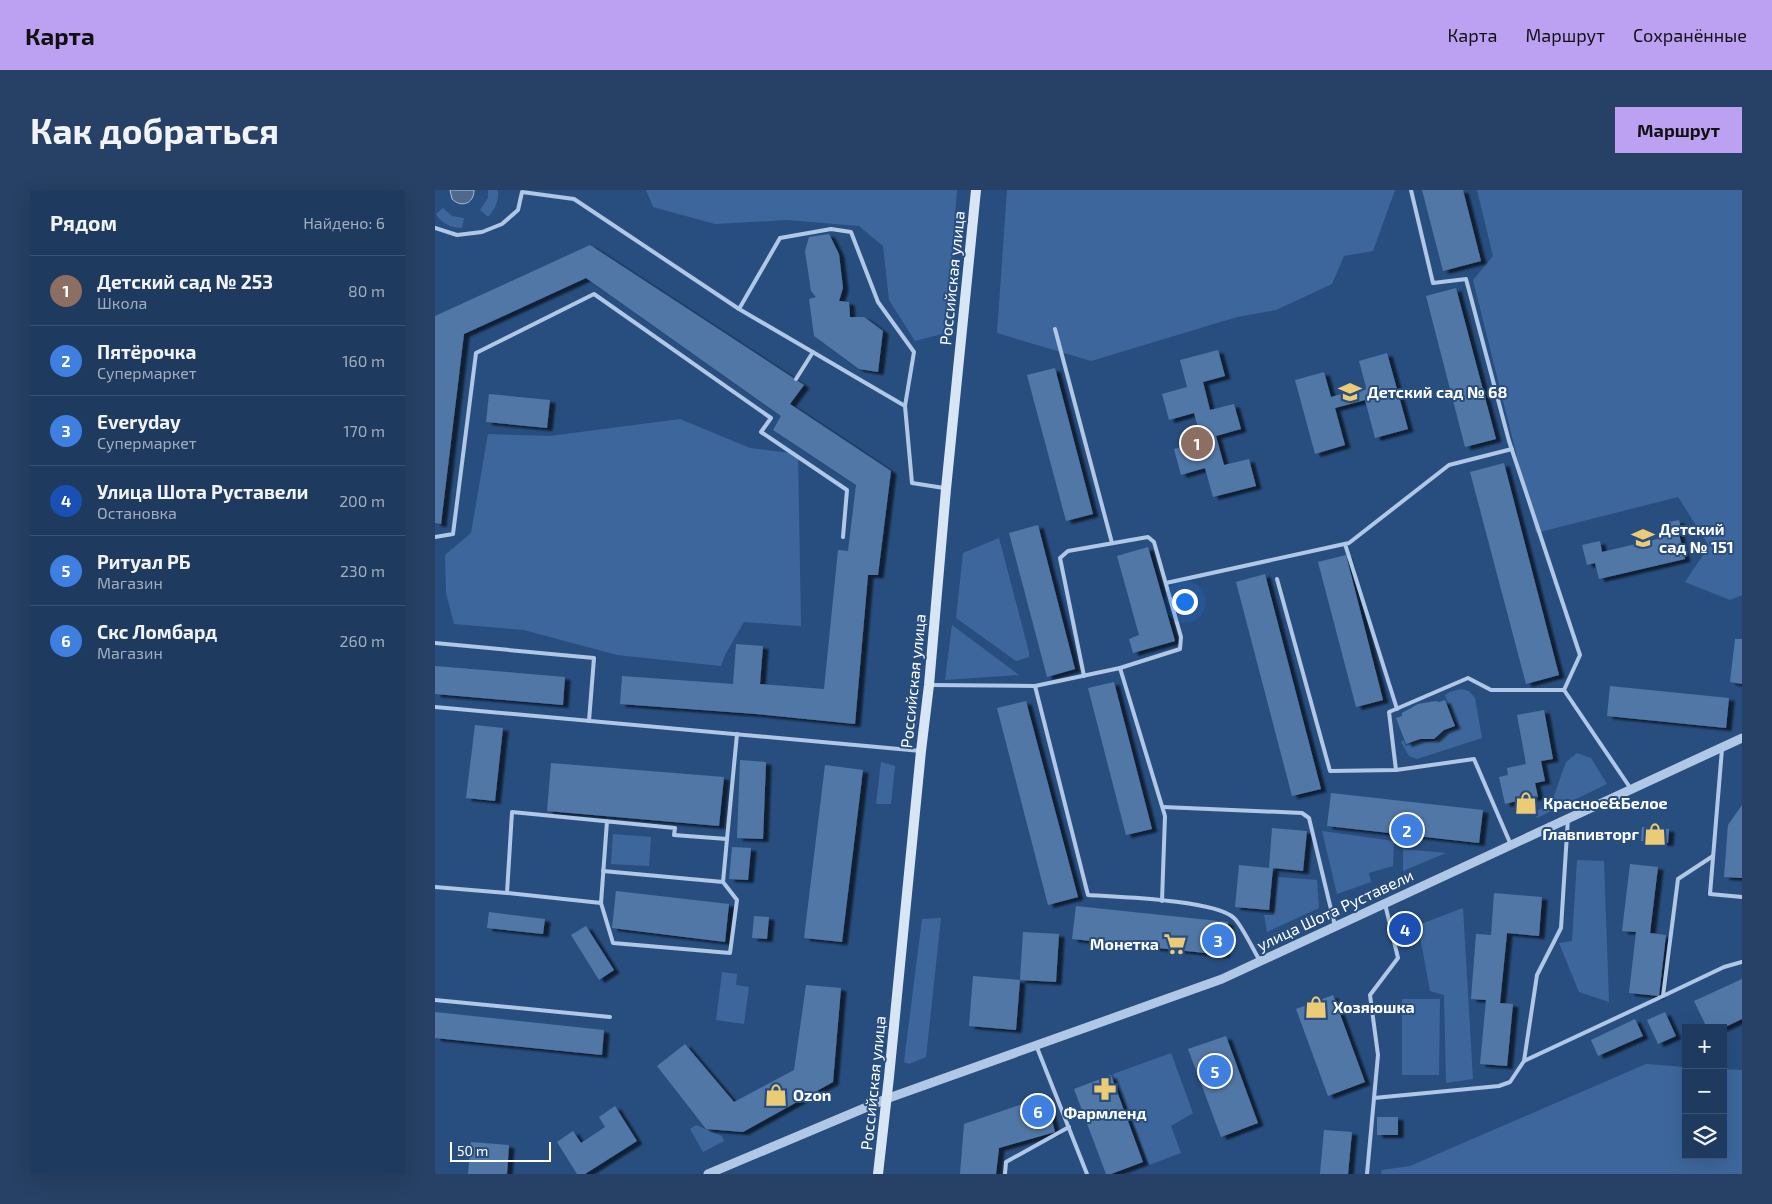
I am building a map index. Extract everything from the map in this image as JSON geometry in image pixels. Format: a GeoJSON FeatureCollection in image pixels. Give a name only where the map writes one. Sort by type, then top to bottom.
{"type":"FeatureCollection","features":[{"type":"Feature","properties":{"kind":"main road","name":"Российская улица"},"geometry":{"type":"LineString","coordinates":[[878,1174],[929,685],[946,489],[976,190]]}},
{"type":"Feature","properties":{"kind":"street","name":"улица Шота Руставели"},"geometry":{"type":"LineString","coordinates":[[708,1174],[886,1098],[1222,979],[1742,738]]}},
{"type":"Feature","properties":{"kind":"lane"},"geometry":{"type":"LineString","coordinates":[[1411,190],[1433,284],[1466,279],[1512,449],[1580,655],[1564,690]]}},
{"type":"Feature","properties":{"kind":"lane"},"geometry":{"type":"LineString","coordinates":[[435,228],[457,235],[489,230],[501,224],[518,210],[521,191],[574,199],[739,309],[905,406]]}},
{"type":"Feature","properties":{"kind":"lane"},"geometry":{"type":"LineString","coordinates":[[739,309],[779,238],[831,229],[851,232],[878,302],[913,352],[905,406],[912,483],[946,489]]}},
{"type":"Feature","properties":{"kind":"lane"},"geometry":{"type":"LineString","coordinates":[[435,537],[453,534],[476,353],[594,294],[771,418],[761,432],[847,490],[843,538]]}},
{"type":"Feature","properties":{"kind":"lane"},"geometry":{"type":"LineString","coordinates":[[1055,329],[1112,543]]}},
{"type":"Feature","properties":{"kind":"lane"},"geometry":{"type":"LineString","coordinates":[[796,379],[813,352]]}},
{"type":"Feature","properties":{"kind":"lane"},"geometry":{"type":"LineString","coordinates":[[1166,583],[1349,543],[1449,465],[1512,449]]}},
{"type":"Feature","properties":{"kind":"lane"},"geometry":{"type":"LineString","coordinates":[[929,685],[1035,686],[1084,676],[1120,668],[1180,648],[1181,637],[1155,542],[1148,537],[1068,551],[1060,558],[1084,676]]}},
{"type":"Feature","properties":{"kind":"lane"},"geometry":{"type":"LineString","coordinates":[[1345,544],[1397,709]]}},
{"type":"Feature","properties":{"kind":"lane"},"geometry":{"type":"LineString","coordinates":[[1277,579],[1329,771],[1396,770],[1474,759],[1511,845]]}},
{"type":"Feature","properties":{"kind":"lane"},"geometry":{"type":"LineString","coordinates":[[435,643],[594,658],[589,721]]}},
{"type":"Feature","properties":{"kind":"lane"},"geometry":{"type":"LineString","coordinates":[[1120,668],[1165,816],[1162,901]]}},
{"type":"Feature","properties":{"kind":"lane"},"geometry":{"type":"LineString","coordinates":[[1396,770],[1389,712],[1468,678],[1491,690],[1564,690]]}},
{"type":"Feature","properties":{"kind":"lane"},"geometry":{"type":"LineString","coordinates":[[1035,686],[1088,895],[1162,901],[1217,909],[1235,918],[1260,961]]}},
{"type":"Feature","properties":{"kind":"lane"},"geometry":{"type":"LineString","coordinates":[[1564,690],[1631,789]]}},
{"type":"Feature","properties":{"kind":"lane"},"geometry":{"type":"LineString","coordinates":[[435,707],[921,751]]}},
{"type":"Feature","properties":{"kind":"lane"},"geometry":{"type":"LineString","coordinates":[[607,822],[601,903],[613,943],[730,953],[737,900],[723,882],[737,734]]}},
{"type":"Feature","properties":{"kind":"lane"},"geometry":{"type":"LineString","coordinates":[[1722,747],[1710,894],[1742,897]]}},
{"type":"Feature","properties":{"kind":"lane"},"geometry":{"type":"LineString","coordinates":[[1163,807],[1302,813],[1309,818],[1335,926]]}},
{"type":"Feature","properties":{"kind":"lane"},"geometry":{"type":"LineString","coordinates":[[507,893],[512,812],[675,828],[674,835],[727,839]]}},
{"type":"Feature","properties":{"kind":"lane"},"geometry":{"type":"LineString","coordinates":[[1374,1098],[1499,1086],[1510,1082],[1524,1061],[1537,974],[1561,928],[1569,818]]}},
{"type":"Feature","properties":{"kind":"lane"},"geometry":{"type":"LineString","coordinates":[[1663,996],[1678,879],[1713,856]]}},
{"type":"Feature","properties":{"kind":"lane"},"geometry":{"type":"LineString","coordinates":[[603,871],[723,882]]}},
{"type":"Feature","properties":{"kind":"lane"},"geometry":{"type":"LineString","coordinates":[[435,886],[601,903]]}},
{"type":"Feature","properties":{"kind":"lane"},"geometry":{"type":"LineString","coordinates":[[1367,1174],[1377,1055],[1370,995],[1398,958],[1385,904]]}},
{"type":"Feature","properties":{"kind":"lane"},"geometry":{"type":"LineString","coordinates":[[1524,1061],[1724,967],[1742,962]]}},
{"type":"Feature","properties":{"kind":"lane"},"geometry":{"type":"LineString","coordinates":[[435,1000],[610,1017]]}},
{"type":"Feature","properties":{"kind":"lane"},"geometry":{"type":"LineString","coordinates":[[1036,1045],[1087,1174]]}},
{"type":"Feature","properties":{"kind":"lane"},"geometry":{"type":"LineString","coordinates":[[1005,1174],[1006,1162],[1069,1127]]}},
{"type":"Feature","properties":{"kind":"shaded area"},"geometry":{"type":"Polygon","coordinates":[[[450,190],[474,190],[472,199],[463,204],[452,199],[450,190]]]}},
{"type":"Feature","properties":{"kind":"shaded area"},"geometry":{"type":"Polygon","coordinates":[[[488,190],[498,190],[498,198],[493,211],[488,217],[480,210],[488,198],[488,190]]]}},
{"type":"Feature","properties":{"kind":"shaded area"},"geometry":{"type":"Polygon","coordinates":[[[646,190],[957,190],[946,333],[915,341],[889,300],[883,246],[859,226],[787,220],[715,224],[653,207],[646,190]]]}},
{"type":"Feature","properties":{"kind":"shaded area"},"geometry":{"type":"Polygon","coordinates":[[[1007,190],[1395,190],[1373,251],[1344,256],[1332,284],[1276,310],[1237,317],[1091,361],[997,333],[1007,190]]]}},
{"type":"Feature","properties":{"kind":"shaded area"},"geometry":{"type":"Polygon","coordinates":[[[1477,190],[1742,190],[1742,595],[1730,600],[1685,582],[1709,546],[1678,497],[1536,533],[1473,280],[1493,256],[1477,190]]]}},
{"type":"Feature","properties":{"kind":"shaded area"},"geometry":{"type":"Polygon","coordinates":[[[443,208],[452,216],[464,218],[462,228],[450,226],[441,220],[436,214],[443,208]]]}},
{"type":"Feature","properties":{"kind":"shaded area"},"geometry":{"type":"Polygon","coordinates":[[[680,419],[750,448],[798,454],[801,626],[744,622],[725,655],[721,666],[617,655],[524,630],[454,624],[446,593],[445,555],[471,533],[488,434],[550,436],[680,419]]]}},
{"type":"Feature","properties":{"kind":"shaded area"},"geometry":{"type":"Polygon","coordinates":[[[999,538],[1029,652],[1029,657],[1016,661],[956,618],[963,553],[999,538]]]}},
{"type":"Feature","properties":{"kind":"shaded area"},"geometry":{"type":"Polygon","coordinates":[[[952,625],[1019,675],[945,680],[952,625]]]}},
{"type":"Feature","properties":{"kind":"shaded area"},"geometry":{"type":"Polygon","coordinates":[[[1461,689],[1469,691],[1475,698],[1482,738],[1417,759],[1409,756],[1401,742],[1403,740],[1406,746],[1420,740],[1427,742],[1435,740],[1444,732],[1458,727],[1445,695],[1461,689]]]}},
{"type":"Feature","properties":{"kind":"shaded area"},"geometry":{"type":"Polygon","coordinates":[[[1577,753],[1591,758],[1607,784],[1537,818],[1534,812],[1551,804],[1566,762],[1577,753]]]}},
{"type":"Feature","properties":{"kind":"shaded area"},"geometry":{"type":"Polygon","coordinates":[[[881,762],[895,766],[891,804],[876,804],[881,762]]]}},
{"type":"Feature","properties":{"kind":"shaded area"},"geometry":{"type":"Polygon","coordinates":[[[1322,831],[1394,841],[1393,866],[1369,873],[1371,882],[1337,894],[1322,831]]]}},
{"type":"Feature","properties":{"kind":"shaded area"},"geometry":{"type":"Polygon","coordinates":[[[613,834],[651,837],[649,866],[611,864],[613,834]]]}},
{"type":"Feature","properties":{"kind":"shaded area"},"geometry":{"type":"Polygon","coordinates":[[[1403,849],[1446,853],[1403,871],[1403,849]]]}},
{"type":"Feature","properties":{"kind":"shaded area"},"geometry":{"type":"Polygon","coordinates":[[[1577,860],[1604,861],[1609,1002],[1579,992],[1559,943],[1572,941],[1577,860]]]}},
{"type":"Feature","properties":{"kind":"shaded area"},"geometry":{"type":"Polygon","coordinates":[[[1278,877],[1317,880],[1319,908],[1267,932],[1264,915],[1274,915],[1278,877]]]}},
{"type":"Feature","properties":{"kind":"shaded area"},"geometry":{"type":"Polygon","coordinates":[[[1463,908],[1473,1079],[1446,1083],[1444,995],[1430,991],[1418,925],[1463,908]]]}},
{"type":"Feature","properties":{"kind":"shaded area"},"geometry":{"type":"Polygon","coordinates":[[[941,918],[926,1057],[909,1064],[904,1062],[922,919],[941,918]]]}},
{"type":"Feature","properties":{"kind":"shaded area"},"geometry":{"type":"Polygon","coordinates":[[[722,972],[737,974],[736,985],[749,987],[744,1024],[716,1020],[722,972]]]}},
{"type":"Feature","properties":{"kind":"shaded area"},"geometry":{"type":"Polygon","coordinates":[[[1402,999],[1440,999],[1439,1075],[1402,1075],[1402,999]]]}},
{"type":"Feature","properties":{"kind":"shaded area"},"geometry":{"type":"Polygon","coordinates":[[[1171,1053],[1193,1113],[1171,1126],[1181,1153],[1149,1165],[1113,1074],[1171,1053]]]}},
{"type":"Feature","properties":{"kind":"shaded area"},"geometry":{"type":"Polygon","coordinates":[[[1646,1064],[1682,1067],[1682,1159],[1727,1159],[1727,1069],[1742,1070],[1742,1174],[1381,1174],[1382,1170],[1410,1166],[1646,1064]]]}},
{"type":"Feature","properties":{"kind":"shaded area"},"geometry":{"type":"Polygon","coordinates":[[[696,1125],[722,1136],[724,1141],[703,1152],[690,1129],[696,1125]]]}},
{"type":"Feature","properties":{"kind":"building"},"geometry":{"type":"Polygon","coordinates":[[[1422,190],[1463,190],[1481,261],[1443,271],[1422,190]]]}},
{"type":"Feature","properties":{"kind":"building"},"geometry":{"type":"Polygon","coordinates":[[[829,234],[839,254],[843,288],[839,301],[849,302],[850,317],[864,317],[883,331],[878,372],[859,369],[814,336],[809,299],[816,297],[811,291],[805,251],[809,237],[829,234]]]}},
{"type":"Feature","properties":{"kind":"building"},"geometry":{"type":"Polygon","coordinates":[[[590,245],[804,385],[790,404],[891,471],[878,575],[868,575],[855,724],[756,714],[620,704],[622,676],[733,684],[736,644],[763,646],[760,684],[824,689],[838,550],[848,551],[856,485],[773,430],[781,416],[586,278],[464,334],[441,524],[435,523],[435,316],[590,245]]]}},
{"type":"Feature","properties":{"kind":"building"},"geometry":{"type":"Polygon","coordinates":[[[1456,288],[1496,439],[1465,447],[1426,296],[1456,288]]]}},
{"type":"Feature","properties":{"kind":"building"},"geometry":{"type":"Polygon","coordinates":[[[1218,350],[1225,376],[1203,382],[1210,410],[1234,404],[1241,429],[1216,436],[1224,465],[1249,459],[1256,486],[1213,497],[1205,468],[1181,475],[1174,449],[1202,442],[1194,413],[1169,420],[1162,394],[1187,387],[1180,360],[1218,350]]]}},
{"type":"Feature","properties":{"kind":"building"},"geometry":{"type":"Polygon","coordinates":[[[1387,353],[1408,429],[1375,438],[1365,400],[1335,408],[1345,445],[1315,454],[1295,380],[1324,372],[1331,397],[1366,387],[1359,361],[1387,353]]]}},
{"type":"Feature","properties":{"kind":"building"},"geometry":{"type":"Polygon","coordinates":[[[1055,368],[1093,514],[1066,521],[1027,375],[1055,368]]]}},
{"type":"Feature","properties":{"kind":"building"},"geometry":{"type":"Polygon","coordinates":[[[489,394],[550,400],[547,428],[486,422],[489,394]]]}},
{"type":"Feature","properties":{"kind":"building"},"geometry":{"type":"Polygon","coordinates":[[[1504,463],[1559,675],[1526,684],[1470,472],[1504,463]]]}},
{"type":"Feature","properties":{"kind":"building"},"geometry":{"type":"Polygon","coordinates":[[[1679,520],[1682,533],[1679,534],[1685,559],[1599,579],[1595,563],[1587,565],[1582,545],[1600,541],[1602,552],[1666,537],[1663,523],[1679,520]]]}},
{"type":"Feature","properties":{"kind":"building"},"geometry":{"type":"Polygon","coordinates":[[[1038,525],[1075,669],[1047,677],[1009,533],[1038,525]]]}},
{"type":"Feature","properties":{"kind":"building"},"geometry":{"type":"Polygon","coordinates":[[[1148,547],[1175,641],[1133,653],[1129,639],[1139,635],[1117,556],[1148,547]]]}},
{"type":"Feature","properties":{"kind":"building"},"geometry":{"type":"Polygon","coordinates":[[[1346,555],[1383,700],[1356,707],[1318,562],[1346,555]]]}},
{"type":"Feature","properties":{"kind":"building"},"geometry":{"type":"Polygon","coordinates":[[[1265,574],[1321,789],[1292,796],[1236,582],[1265,574]]]}},
{"type":"Feature","properties":{"kind":"building"},"geometry":{"type":"Polygon","coordinates":[[[1735,639],[1742,639],[1742,684],[1730,682],[1735,639]]]}},
{"type":"Feature","properties":{"kind":"building"},"geometry":{"type":"Polygon","coordinates":[[[435,666],[565,677],[563,705],[435,694],[435,666]]]}},
{"type":"Feature","properties":{"kind":"building"},"geometry":{"type":"Polygon","coordinates":[[[1114,682],[1152,829],[1126,835],[1088,688],[1114,682]]]}},
{"type":"Feature","properties":{"kind":"building"},"geometry":{"type":"Polygon","coordinates":[[[1610,686],[1729,698],[1726,728],[1607,716],[1610,686]]]}},
{"type":"Feature","properties":{"kind":"building"},"geometry":{"type":"Polygon","coordinates":[[[1445,700],[1455,726],[1444,730],[1434,739],[1420,739],[1406,744],[1396,718],[1402,716],[1402,713],[1418,704],[1445,700]]]}},
{"type":"Feature","properties":{"kind":"building"},"geometry":{"type":"Polygon","coordinates":[[[1026,701],[1078,897],[1048,905],[997,708],[1026,701]]]}},
{"type":"Feature","properties":{"kind":"building"},"geometry":{"type":"Polygon","coordinates":[[[1544,710],[1553,759],[1541,761],[1545,781],[1535,783],[1538,797],[1530,798],[1532,807],[1523,808],[1521,800],[1505,804],[1499,777],[1508,775],[1507,768],[1526,764],[1517,715],[1544,710]]]}},
{"type":"Feature","properties":{"kind":"building"},"geometry":{"type":"Polygon","coordinates":[[[475,725],[503,728],[495,801],[466,798],[475,725]]]}},
{"type":"Feature","properties":{"kind":"building"},"geometry":{"type":"Polygon","coordinates":[[[740,760],[766,762],[763,839],[737,838],[740,760]]]}},
{"type":"Feature","properties":{"kind":"building"},"geometry":{"type":"Polygon","coordinates":[[[551,763],[724,777],[719,826],[547,811],[551,763]]]}},
{"type":"Feature","properties":{"kind":"building"},"geometry":{"type":"Polygon","coordinates":[[[825,765],[863,770],[842,942],[804,938],[825,765]]]}},
{"type":"Feature","properties":{"kind":"building"},"geometry":{"type":"Polygon","coordinates":[[[1331,793],[1483,810],[1479,843],[1327,826],[1331,793]]]}},
{"type":"Feature","properties":{"kind":"building"},"geometry":{"type":"Polygon","coordinates":[[[1742,805],[1742,878],[1724,877],[1728,825],[1742,805]]]}},
{"type":"Feature","properties":{"kind":"building"},"geometry":{"type":"Polygon","coordinates":[[[1642,827],[1669,829],[1668,843],[1641,841],[1642,827]]]}},
{"type":"Feature","properties":{"kind":"building"},"geometry":{"type":"Polygon","coordinates":[[[1272,828],[1307,831],[1303,871],[1273,868],[1269,910],[1235,907],[1239,865],[1269,868],[1272,828]]]}},
{"type":"Feature","properties":{"kind":"building"},"geometry":{"type":"Polygon","coordinates":[[[732,847],[751,848],[748,880],[729,879],[732,847]]]}},
{"type":"Feature","properties":{"kind":"building"},"geometry":{"type":"Polygon","coordinates":[[[1630,864],[1658,867],[1650,933],[1666,935],[1659,996],[1629,993],[1636,932],[1622,931],[1630,864]]]}},
{"type":"Feature","properties":{"kind":"building"},"geometry":{"type":"Polygon","coordinates":[[[616,891],[729,904],[725,942],[612,928],[616,891]]]}},
{"type":"Feature","properties":{"kind":"building"},"geometry":{"type":"Polygon","coordinates":[[[1494,893],[1542,897],[1539,936],[1507,933],[1500,1003],[1513,1004],[1507,1066],[1480,1064],[1486,1000],[1471,999],[1476,934],[1491,935],[1494,893]]]}},
{"type":"Feature","properties":{"kind":"building"},"geometry":{"type":"Polygon","coordinates":[[[1076,906],[1228,922],[1224,955],[1072,939],[1076,906]]]}},
{"type":"Feature","properties":{"kind":"building"},"geometry":{"type":"Polygon","coordinates":[[[489,912],[545,919],[543,934],[487,928],[489,912]]]}},
{"type":"Feature","properties":{"kind":"building"},"geometry":{"type":"Polygon","coordinates":[[[754,916],[769,917],[767,939],[752,938],[754,916]]]}},
{"type":"Feature","properties":{"kind":"building"},"geometry":{"type":"Polygon","coordinates":[[[1410,924],[1413,929],[1400,935],[1397,930],[1410,924]]]}},
{"type":"Feature","properties":{"kind":"building"},"geometry":{"type":"Polygon","coordinates":[[[586,926],[614,970],[599,980],[571,935],[586,926]]]}},
{"type":"Feature","properties":{"kind":"building"},"geometry":{"type":"Polygon","coordinates":[[[1023,932],[1059,934],[1056,982],[1020,980],[1023,932]]]}},
{"type":"Feature","properties":{"kind":"building"},"geometry":{"type":"Polygon","coordinates":[[[973,976],[1020,980],[1016,1030],[969,1026],[973,976]]]}},
{"type":"Feature","properties":{"kind":"building"},"geometry":{"type":"Polygon","coordinates":[[[1742,979],[1742,1019],[1727,1026],[1727,1024],[1705,1024],[1694,1001],[1742,979]]]}},
{"type":"Feature","properties":{"kind":"building"},"geometry":{"type":"Polygon","coordinates":[[[806,985],[841,988],[833,1082],[743,1132],[706,1129],[657,1066],[685,1044],[734,1102],[794,1070],[806,985]]]}},
{"type":"Feature","properties":{"kind":"building"},"geometry":{"type":"Polygon","coordinates":[[[1333,995],[1365,1082],[1328,1096],[1296,1009],[1333,995]]]}},
{"type":"Feature","properties":{"kind":"building"},"geometry":{"type":"Polygon","coordinates":[[[435,1012],[604,1030],[602,1055],[435,1038],[435,1012]]]}},
{"type":"Feature","properties":{"kind":"building"},"geometry":{"type":"Polygon","coordinates":[[[1665,1012],[1676,1036],[1658,1044],[1647,1020],[1665,1012]]]}},
{"type":"Feature","properties":{"kind":"building"},"geometry":{"type":"Polygon","coordinates":[[[1635,1019],[1643,1036],[1598,1056],[1591,1040],[1635,1019]]]}},
{"type":"Feature","properties":{"kind":"building"},"geometry":{"type":"Polygon","coordinates":[[[1226,1036],[1258,1123],[1221,1137],[1188,1049],[1226,1036]]]}},
{"type":"Feature","properties":{"kind":"building"},"geometry":{"type":"Polygon","coordinates":[[[1111,1075],[1143,1162],[1111,1174],[1106,1174],[1074,1089],[1111,1075]]]}},
{"type":"Feature","properties":{"kind":"building"},"geometry":{"type":"Polygon","coordinates":[[[1046,1096],[1055,1132],[999,1148],[996,1174],[960,1174],[964,1124],[1046,1096]]]}},
{"type":"Feature","properties":{"kind":"building"},"geometry":{"type":"Polygon","coordinates":[[[615,1106],[637,1141],[585,1174],[577,1174],[557,1142],[573,1131],[581,1143],[605,1127],[599,1117],[615,1106]]]}},
{"type":"Feature","properties":{"kind":"building"},"geometry":{"type":"Polygon","coordinates":[[[1377,1117],[1398,1117],[1398,1135],[1377,1135],[1377,1117]]]}},
{"type":"Feature","properties":{"kind":"building"},"geometry":{"type":"Polygon","coordinates":[[[1324,1130],[1352,1132],[1348,1174],[1320,1174],[1324,1130]]]}},
{"type":"Feature","properties":{"kind":"building"},"geometry":{"type":"Polygon","coordinates":[[[471,1142],[509,1145],[507,1174],[468,1174],[471,1142]]]}},
{"type":"Feature","properties":{"kind":"place","name":"Детский сад № 68"},"geometry":{"type":"Point","coordinates":[1350,392]}},
{"type":"Feature","properties":{"kind":"place","name":"Детский сад № 253"},"geometry":{"type":"Point","coordinates":[1197,443]}},
{"type":"Feature","properties":{"kind":"place","name":"Детский сад № 151"},"geometry":{"type":"Point","coordinates":[1643,538]}},
{"type":"Feature","properties":{"kind":"place","name":"Красное&Белое"},"geometry":{"type":"Point","coordinates":[1526,803]}},
{"type":"Feature","properties":{"kind":"place","name":"Пятёрочка"},"geometry":{"type":"Point","coordinates":[1407,830]}},
{"type":"Feature","properties":{"kind":"place","name":"Главпивторг"},"geometry":{"type":"Point","coordinates":[1655,834]}},
{"type":"Feature","properties":{"kind":"place","name":"Улица Шота Руставели"},"geometry":{"type":"Point","coordinates":[1405,929]}},
{"type":"Feature","properties":{"kind":"place","name":"Everyday"},"geometry":{"type":"Point","coordinates":[1218,940]}},
{"type":"Feature","properties":{"kind":"place","name":"Монетка"},"geometry":{"type":"Point","coordinates":[1175,944]}},
{"type":"Feature","properties":{"kind":"place","name":"Хозяюшка"},"geometry":{"type":"Point","coordinates":[1316,1007]}},
{"type":"Feature","properties":{"kind":"place","name":"Ритуал РБ"},"geometry":{"type":"Point","coordinates":[1215,1071]}},
{"type":"Feature","properties":{"kind":"place","name":"Фармленд"},"geometry":{"type":"Point","coordinates":[1105,1089]}},
{"type":"Feature","properties":{"kind":"place","name":"Ozon"},"geometry":{"type":"Point","coordinates":[776,1095]}},
{"type":"Feature","properties":{"kind":"place","name":"Скс Ломбард"},"geometry":{"type":"Point","coordinates":[1038,1111]}}]}
